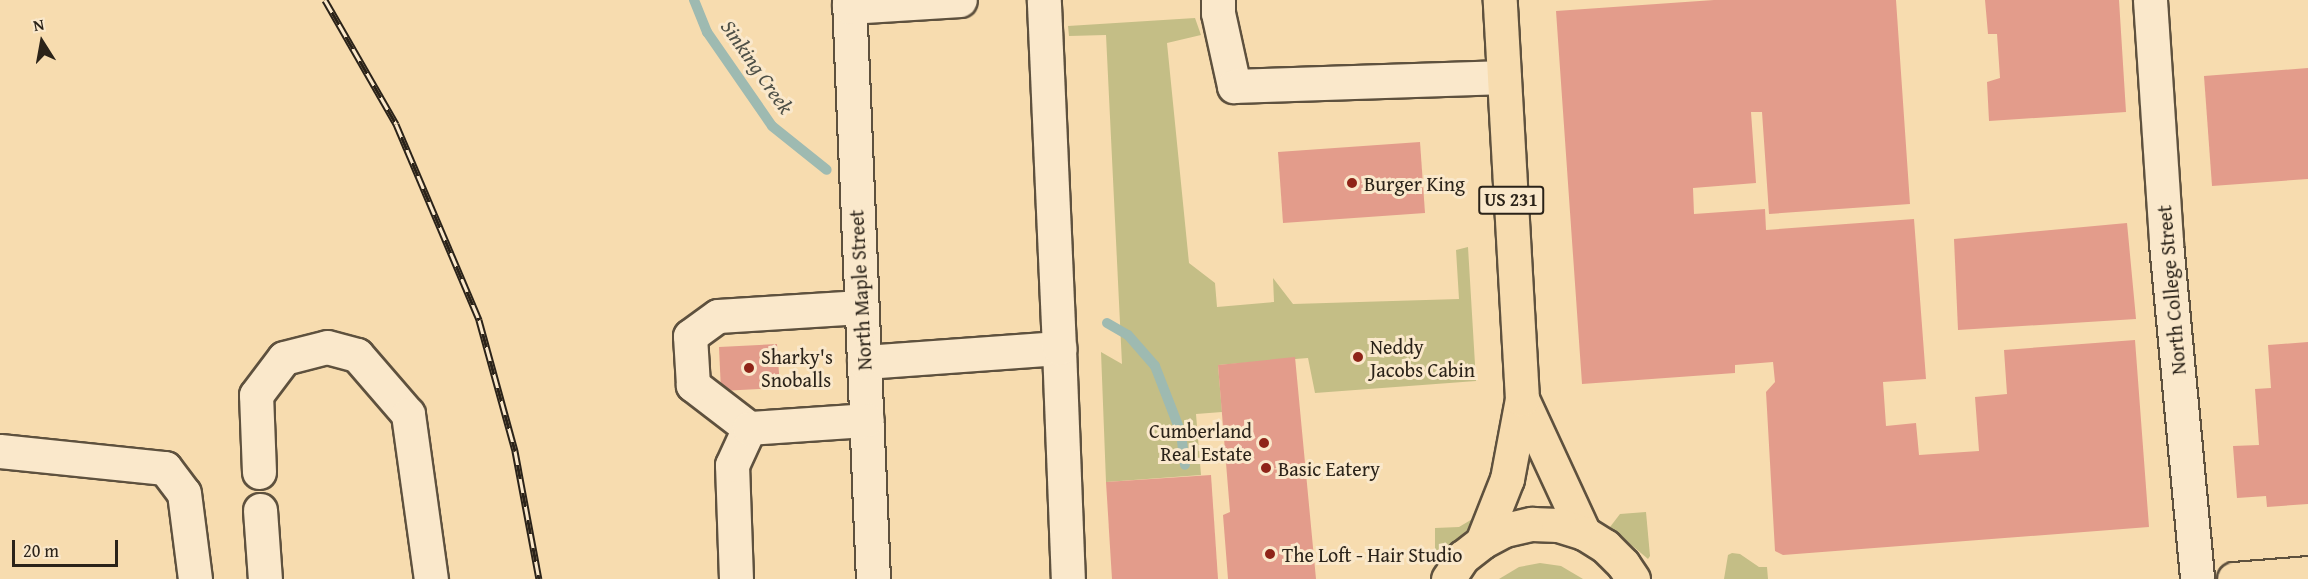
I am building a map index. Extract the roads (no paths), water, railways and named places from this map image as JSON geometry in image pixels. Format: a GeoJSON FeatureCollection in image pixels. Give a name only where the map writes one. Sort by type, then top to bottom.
{"type":"FeatureCollection","features":[{"type":"Feature","properties":{"kind":"main road","name":"US 231"},"geometry":{"type":"LineString","coordinates":[[1482,542],[1507,479],[1522,399],[1500,0]]}},
{"type":"Feature","properties":{"kind":"main road","name":"US 231"},"geometry":{"type":"LineString","coordinates":[[1522,399],[1584,533]]}},
{"type":"Feature","properties":{"kind":"main road","name":"US 231"},"geometry":{"type":"LineString","coordinates":[[1448,579],[1463,557],[1482,542],[1505,530],[1532,524],[1558,525],[1584,533],[1605,546],[1634,574]]}},
{"type":"Feature","properties":{"kind":"main road"},"geometry":{"type":"LineString","coordinates":[[2234,579],[2308,573]]}},
{"type":"Feature","properties":{"kind":"street"},"geometry":{"type":"LineString","coordinates":[[849,3],[960,0]]}},
{"type":"Feature","properties":{"kind":"street"},"geometry":{"type":"LineString","coordinates":[[1044,0],[1068,579]]}},
{"type":"Feature","properties":{"kind":"street"},"geometry":{"type":"LineString","coordinates":[[1218,0],[1218,13],[1234,86],[1504,77]]}},
{"type":"Feature","properties":{"kind":"street","name":"North College Street"},"geometry":{"type":"LineString","coordinates":[[2150,0],[2166,243],[2197,579]]}},
{"type":"Feature","properties":{"kind":"street","name":"North Maple Street"},"geometry":{"type":"LineString","coordinates":[[849,3],[873,579]]}},
{"type":"Feature","properties":{"kind":"street"},"geometry":{"type":"LineString","coordinates":[[861,307],[718,316],[690,336],[693,385],[750,428],[867,420]]}},
{"type":"Feature","properties":{"kind":"street"},"geometry":{"type":"LineString","coordinates":[[259,472],[256,395],[284,357],[327,347],[357,355],[408,414],[431,579]]}},
{"type":"Feature","properties":{"kind":"street"},"geometry":{"type":"LineString","coordinates":[[864,362],[1059,348]]}},
{"type":"Feature","properties":{"kind":"street"},"geometry":{"type":"LineString","coordinates":[[736,579],[732,465],[750,428]]}},
{"type":"Feature","properties":{"kind":"street"},"geometry":{"type":"LineString","coordinates":[[0,451],[165,468],[184,493],[195,579]]}},
{"type":"Feature","properties":{"kind":"street"},"geometry":{"type":"LineString","coordinates":[[260,510],[265,579]]}},
{"type":"Feature","properties":{"kind":"waterway","name":"Sinking Creek"},"geometry":{"type":"LineString","coordinates":[[694,0],[707,32],[772,126],[827,170]]}},
{"type":"Feature","properties":{"kind":"waterway","name":"Sinking Creek"},"geometry":{"type":"LineString","coordinates":[[1107,323],[1128,335],[1155,366],[1181,433],[1185,465]]}},
{"type":"Feature","properties":{"kind":"railway"},"geometry":{"type":"LineString","coordinates":[[325,0],[396,124],[479,320],[515,451],[539,579]]}},
{"type":"Feature","properties":{"kind":"place","name":"Burger King"},"geometry":{"type":"Point","coordinates":[1352,183]}},
{"type":"Feature","properties":{"kind":"place","name":"Neddy Jacobs Cabin"},"geometry":{"type":"Point","coordinates":[1358,357]}},
{"type":"Feature","properties":{"kind":"place","name":"Sharky's Snoballs"},"geometry":{"type":"Point","coordinates":[749,368]}},
{"type":"Feature","properties":{"kind":"place","name":"Cumberland Real Estate"},"geometry":{"type":"Point","coordinates":[1264,443]}},
{"type":"Feature","properties":{"kind":"place","name":"Basic Eatery"},"geometry":{"type":"Point","coordinates":[1266,468]}},
{"type":"Feature","properties":{"kind":"place","name":"The Loft - Hair Studio"},"geometry":{"type":"Point","coordinates":[1270,554]}}]}
